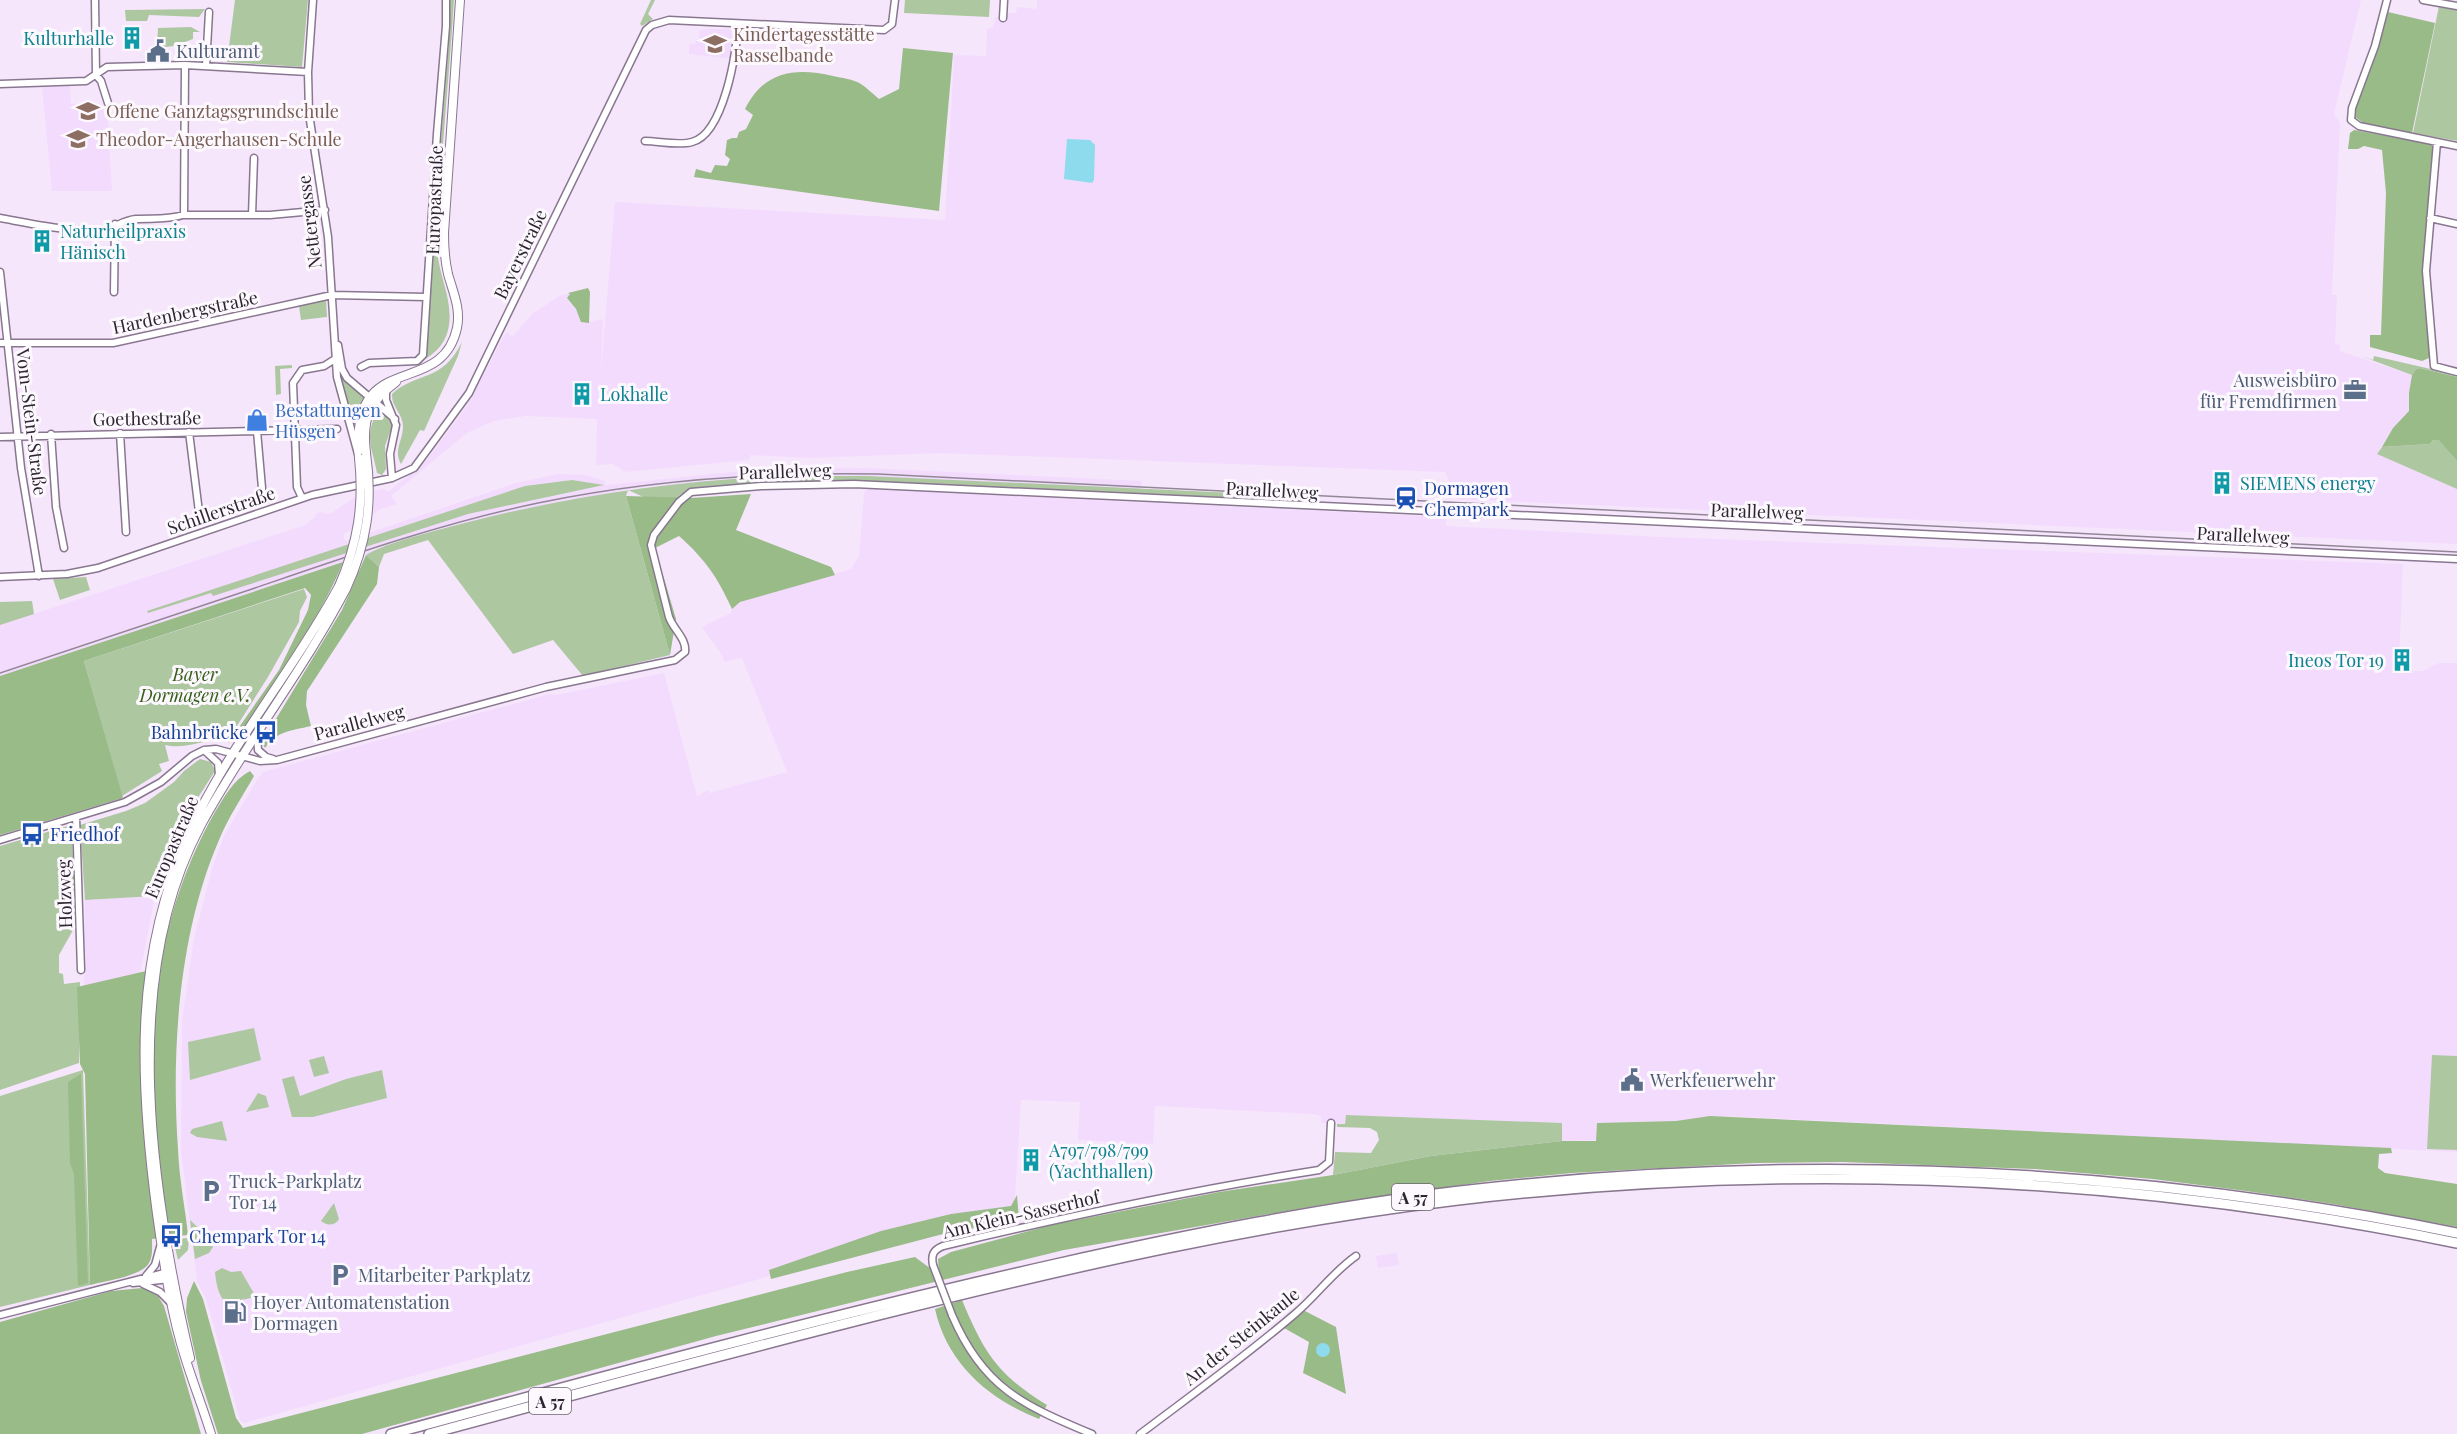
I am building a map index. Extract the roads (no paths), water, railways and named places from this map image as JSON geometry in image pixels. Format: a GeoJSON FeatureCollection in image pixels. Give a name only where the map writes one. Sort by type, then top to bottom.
{"type":"FeatureCollection","features":[{"type":"Feature","properties":{"kind":"highway","name":"A 57"},"geometry":{"type":"LineString","coordinates":[[391,1434],[801,1325],[973,1282],[1146,1244],[1368,1203],[1551,1181],[1755,1169],[1877,1168],[2014,1173],[2210,1191],[2292,1203],[2457,1233]]}},
{"type":"Feature","properties":{"kind":"highway","name":"A 57"},"geometry":{"type":"LineString","coordinates":[[429,1434],[452,1430],[827,1328],[1146,1252],[1350,1215],[1556,1190],[1652,1183],[1801,1178],[2012,1183],[2102,1189],[2221,1202],[2457,1243]]}},
{"type":"Feature","properties":{"kind":"main road","name":"Europastraße"},"geometry":{"type":"LineString","coordinates":[[211,1434],[185,1358],[172,1304],[152,1101],[151,1022],[156,968],[165,919],[188,853],[201,826],[342,588],[361,518],[362,455],[366,417],[371,400],[406,376],[438,359],[451,343],[457,326],[457,307],[446,262],[444,233],[460,0]]}},
{"type":"Feature","properties":{"kind":"main road","name":"Europastraße"},"geometry":{"type":"LineString","coordinates":[[362,455],[358,428],[362,410],[385,383],[406,376]]}},
{"type":"Feature","properties":{"kind":"main road","name":"Europastraße"},"geometry":{"type":"LineString","coordinates":[[196,1388],[161,1244],[149,1158],[145,1101],[144,1022],[146,987],[153,942],[166,893],[191,828],[233,754],[342,588]]}},
{"type":"Feature","properties":{"kind":"street"},"geometry":{"type":"LineString","coordinates":[[95,0],[96,75],[101,81],[108,103]]}},
{"type":"Feature","properties":{"kind":"street","name":"Nettergasse"},"geometry":{"type":"LineString","coordinates":[[313,0],[309,114],[325,210],[335,359],[337,377],[362,455]]}},
{"type":"Feature","properties":{"kind":"street"},"geometry":{"type":"LineString","coordinates":[[361,367],[369,363],[411,362],[421,359],[423,355],[447,26],[446,0]]}},
{"type":"Feature","properties":{"kind":"street"},"geometry":{"type":"LineString","coordinates":[[645,141],[684,143],[692,142],[704,135],[716,115],[733,70],[738,24],[884,30],[892,24],[895,0]]}},
{"type":"Feature","properties":{"kind":"street"},"geometry":{"type":"LineString","coordinates":[[1003,18],[1004,0]]}},
{"type":"Feature","properties":{"kind":"street"},"geometry":{"type":"LineString","coordinates":[[2387,0],[2375,46],[2352,108],[2351,120],[2359,126],[2457,146]]}},
{"type":"Feature","properties":{"kind":"street"},"geometry":{"type":"LineString","coordinates":[[2423,0],[2457,6]]}},
{"type":"Feature","properties":{"kind":"street"},"geometry":{"type":"LineString","coordinates":[[206,66],[209,12]]}},
{"type":"Feature","properties":{"kind":"street","name":"Bayerstraße"},"geometry":{"type":"LineString","coordinates":[[393,478],[410,471],[418,464],[469,393],[640,38],[652,26],[669,20],[738,24]]}},
{"type":"Feature","properties":{"kind":"street"},"geometry":{"type":"LineString","coordinates":[[184,215],[185,65]]}},
{"type":"Feature","properties":{"kind":"street"},"geometry":{"type":"LineString","coordinates":[[0,84],[86,81],[107,67],[185,65],[309,72]]}},
{"type":"Feature","properties":{"kind":"street"},"geometry":{"type":"LineString","coordinates":[[2437,142],[2426,271],[2434,366],[2457,372]]}},
{"type":"Feature","properties":{"kind":"street"},"geometry":{"type":"LineString","coordinates":[[252,215],[255,158]]}},
{"type":"Feature","properties":{"kind":"street"},"geometry":{"type":"LineString","coordinates":[[0,218],[51,226],[102,230],[136,219],[171,219],[184,215],[288,214],[325,210]]}},
{"type":"Feature","properties":{"kind":"street"},"geometry":{"type":"LineString","coordinates":[[2430,218],[2457,224]]}},
{"type":"Feature","properties":{"kind":"street"},"geometry":{"type":"LineString","coordinates":[[114,292],[115,224]]}},
{"type":"Feature","properties":{"kind":"street","name":"Vom-Stein-Straße"},"geometry":{"type":"LineString","coordinates":[[0,272],[3,343],[39,576]]}},
{"type":"Feature","properties":{"kind":"street","name":"Hardenbergstraße"},"geometry":{"type":"LineString","coordinates":[[3,343],[112,343],[154,336],[332,295],[426,297]]}},
{"type":"Feature","properties":{"kind":"street","name":"Nettergasse"},"geometry":{"type":"LineString","coordinates":[[335,333],[344,374],[371,400]]}},
{"type":"Feature","properties":{"kind":"street"},"geometry":{"type":"LineString","coordinates":[[302,498],[297,487],[292,390],[295,376],[306,368],[324,366],[335,359]]}},
{"type":"Feature","properties":{"kind":"street"},"geometry":{"type":"LineString","coordinates":[[324,366],[337,377]]}},
{"type":"Feature","properties":{"kind":"street"},"geometry":{"type":"LineString","coordinates":[[386,390],[386,400],[395,419],[396,430],[390,454],[393,478]]}},
{"type":"Feature","properties":{"kind":"street"},"geometry":{"type":"LineString","coordinates":[[371,400],[395,419]]}},
{"type":"Feature","properties":{"kind":"street"},"geometry":{"type":"LineString","coordinates":[[366,417],[375,412],[386,412]]}},
{"type":"Feature","properties":{"kind":"street","name":"Goethestraße"},"geometry":{"type":"LineString","coordinates":[[0,436],[337,429]]}},
{"type":"Feature","properties":{"kind":"street"},"geometry":{"type":"LineString","coordinates":[[256,431],[262,488]]}},
{"type":"Feature","properties":{"kind":"street"},"geometry":{"type":"LineString","coordinates":[[189,432],[199,512]]}},
{"type":"Feature","properties":{"kind":"street"},"geometry":{"type":"LineString","coordinates":[[51,434],[56,507],[64,548]]}},
{"type":"Feature","properties":{"kind":"street"},"geometry":{"type":"LineString","coordinates":[[120,434],[126,532]]}},
{"type":"Feature","properties":{"kind":"street","name":"Schillerstraße"},"geometry":{"type":"LineString","coordinates":[[0,577],[67,574],[98,568],[302,498],[343,487],[393,478]]}},
{"type":"Feature","properties":{"kind":"street","name":"Parallelweg"},"geometry":{"type":"LineString","coordinates":[[204,750],[216,749],[260,761],[277,760],[546,687],[667,663],[681,657],[685,652],[685,643],[672,626],[669,617],[651,550],[652,540],[679,502],[691,492],[733,488],[864,485],[2457,560]]}},
{"type":"Feature","properties":{"kind":"street"},"geometry":{"type":"LineString","coordinates":[[256,735],[258,750],[266,757],[277,760]]}},
{"type":"Feature","properties":{"kind":"street"},"geometry":{"type":"LineString","coordinates":[[0,840],[113,806],[138,796],[161,782],[192,756],[204,750],[218,763],[220,772],[217,781]]}},
{"type":"Feature","properties":{"kind":"street","name":"Holzweg"},"geometry":{"type":"LineString","coordinates":[[76,817],[81,970]]}},
{"type":"Feature","properties":{"kind":"street","name":"Am Klein-Sasserhof"},"geometry":{"type":"LineString","coordinates":[[1092,1434],[1028,1405],[994,1381],[970,1351],[952,1315],[933,1265],[934,1252],[955,1244],[1047,1221],[1222,1185],[1319,1170],[1329,1162],[1331,1123]]}},
{"type":"Feature","properties":{"kind":"street"},"geometry":{"type":"LineString","coordinates":[[146,1276],[155,1265],[161,1244]]}},
{"type":"Feature","properties":{"kind":"street","name":"An der Steinkaule"},"geometry":{"type":"LineString","coordinates":[[1140,1434],[1268,1337],[1356,1256]]}},
{"type":"Feature","properties":{"kind":"street"},"geometry":{"type":"LineString","coordinates":[[120,1285],[146,1276],[169,1276]]}},
{"type":"Feature","properties":{"kind":"street"},"geometry":{"type":"LineString","coordinates":[[0,1315],[99,1289],[169,1276]]}},
{"type":"Feature","properties":{"kind":"street"},"geometry":{"type":"LineString","coordinates":[[140,1283],[160,1292],[172,1304]]}},
{"type":"Feature","properties":{"kind":"water"},"geometry":{"type":"Polygon","coordinates":[[[1067,139],[1090,140],[1095,145],[1092,183],[1064,179],[1067,139]]]}},
{"type":"Feature","properties":{"kind":"water"},"geometry":{"type":"Polygon","coordinates":[[[1320,1343],[1326,1343],[1330,1350],[1326,1357],[1320,1357],[1316,1353],[1316,1347],[1320,1343]]]}},
{"type":"Feature","properties":{"kind":"railway"},"geometry":{"type":"LineString","coordinates":[[0,673],[360,552],[466,520],[538,503],[622,488],[750,476],[878,474],[2457,552]]}},
{"type":"Feature","properties":{"kind":"place","name":"Kulturhalle"},"geometry":{"type":"Point","coordinates":[132,38]}},
{"type":"Feature","properties":{"kind":"place","name":"Kindertagesstätte Rasselbande"},"geometry":{"type":"Point","coordinates":[715,44]}},
{"type":"Feature","properties":{"kind":"place","name":"Kulturamt"},"geometry":{"type":"Point","coordinates":[158,51]}},
{"type":"Feature","properties":{"kind":"place","name":"Offene Ganztagsgrundschule"},"geometry":{"type":"Point","coordinates":[88,111]}},
{"type":"Feature","properties":{"kind":"place","name":"Theodor-Angerhausen-Schule"},"geometry":{"type":"Point","coordinates":[78,139]}},
{"type":"Feature","properties":{"kind":"place","name":"Naturheilpraxis Hänisch"},"geometry":{"type":"Point","coordinates":[42,241]}},
{"type":"Feature","properties":{"kind":"place","name":"Ausweisbüro für Fremdfirmen"},"geometry":{"type":"Point","coordinates":[2355,390]}},
{"type":"Feature","properties":{"kind":"place","name":"Lokhalle"},"geometry":{"type":"Point","coordinates":[582,394]}},
{"type":"Feature","properties":{"kind":"place","name":"Bestattungen Hüsgen"},"geometry":{"type":"Point","coordinates":[257,420]}},
{"type":"Feature","properties":{"kind":"place","name":"SIEMENS energy"},"geometry":{"type":"Point","coordinates":[2222,483]}},
{"type":"Feature","properties":{"kind":"place","name":"Dormagen Chempark"},"geometry":{"type":"Point","coordinates":[1406,498]}},
{"type":"Feature","properties":{"kind":"place","name":"Ineos Tor 19"},"geometry":{"type":"Point","coordinates":[2402,660]}},
{"type":"Feature","properties":{"kind":"place","name":"Bahnbrücke"},"geometry":{"type":"Point","coordinates":[266,732]}},
{"type":"Feature","properties":{"kind":"place","name":"Friedhof"},"geometry":{"type":"Point","coordinates":[32,834]}},
{"type":"Feature","properties":{"kind":"place","name":"Werkfeuerwehr"},"geometry":{"type":"Point","coordinates":[1632,1080]}},
{"type":"Feature","properties":{"kind":"place","name":"A797/798/799 (Yachthallen)"},"geometry":{"type":"Point","coordinates":[1031,1160]}},
{"type":"Feature","properties":{"kind":"place","name":"Truck-Parkplatz Tor 14"},"geometry":{"type":"Point","coordinates":[211,1191]}},
{"type":"Feature","properties":{"kind":"place","name":"Chempark Tor 14"},"geometry":{"type":"Point","coordinates":[171,1236]}},
{"type":"Feature","properties":{"kind":"place","name":"Mitarbeiter Parkplatz"},"geometry":{"type":"Point","coordinates":[340,1275]}},
{"type":"Feature","properties":{"kind":"place","name":"Hoyer Automatenstation Dormagen"},"geometry":{"type":"Point","coordinates":[235,1312]}},
{"type":"Feature","properties":{"kind":"park label","name":"Bayer Dormagen e.V."},"geometry":{"type":"Point","coordinates":[195,684]}}]}
